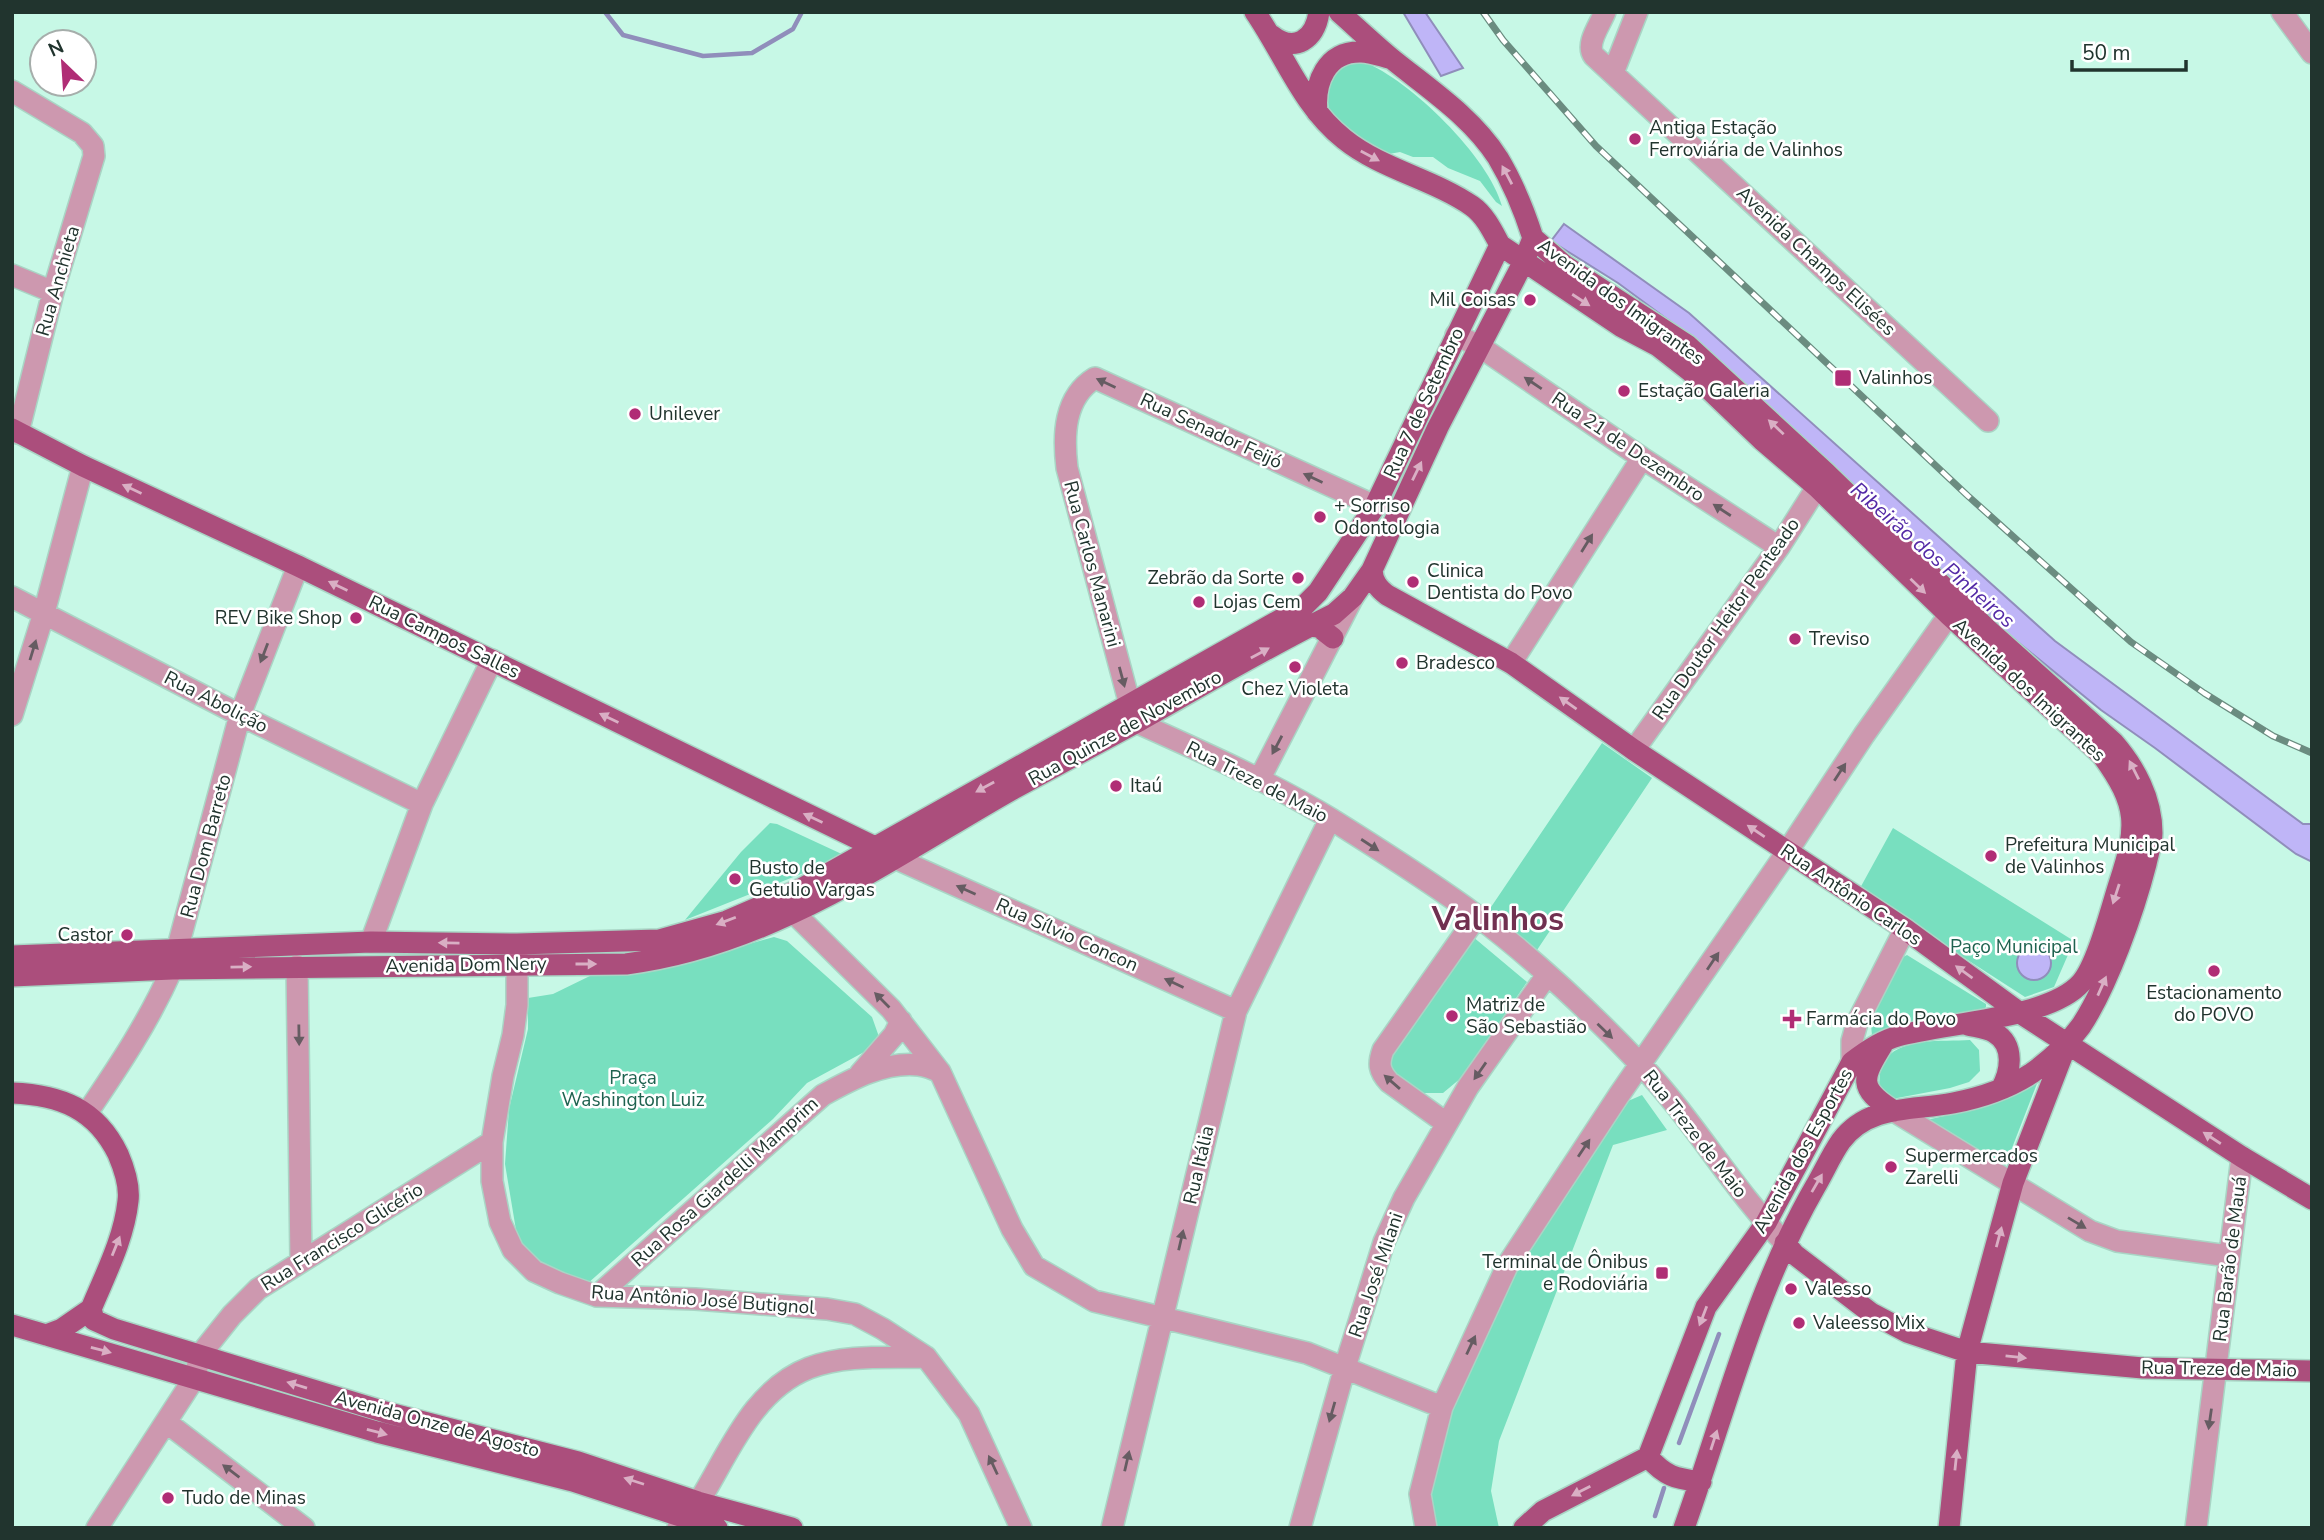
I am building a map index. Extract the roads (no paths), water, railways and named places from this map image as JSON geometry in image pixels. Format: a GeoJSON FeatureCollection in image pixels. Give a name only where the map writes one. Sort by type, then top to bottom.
{"type":"FeatureCollection","features":[{"type":"Feature","properties":{"kind":"main road"},"geometry":{"type":"LineString","coordinates":[[1255,12],[1317,114],[1343,139],[1365,154],[1473,207],[1489,225],[1500,245]]}},
{"type":"Feature","properties":{"kind":"main road"},"geometry":{"type":"LineString","coordinates":[[1271,36],[1286,43],[1296,43],[1308,38],[1315,31],[1319,12]]}},
{"type":"Feature","properties":{"kind":"main road"},"geometry":{"type":"LineString","coordinates":[[1339,12],[1391,58],[1436,92],[1485,141],[1514,188],[1526,215],[1532,238]]}},
{"type":"Feature","properties":{"kind":"main road"},"geometry":{"type":"LineString","coordinates":[[1317,114],[1315,95],[1318,80],[1327,68],[1341,57],[1360,52],[1391,58]]}},
{"type":"Feature","properties":{"kind":"main road","name":"Rua 7 de Setembro"},"geometry":{"type":"LineString","coordinates":[[1353,597],[1371,570],[1479,346],[1524,261],[1532,238]]}},
{"type":"Feature","properties":{"kind":"main road","name":"Avenida dos Imigrantes"},"geometry":{"type":"LineString","coordinates":[[1532,238],[1564,265],[1687,345],[1821,480],[1949,615],[2102,755],[2119,778],[2133,822],[2132,845],[2094,958],[2081,983],[2063,996],[2020,1013]]}},
{"type":"Feature","properties":{"kind":"main road","name":"Rua 7 de Setembro"},"geometry":{"type":"LineString","coordinates":[[1318,592],[1375,506],[1500,245]]}},
{"type":"Feature","properties":{"kind":"main road","name":"Avenida dos Imigrantes"},"geometry":{"type":"LineString","coordinates":[[1500,245],[1622,327],[1658,346],[1690,371],[1762,440],[1821,480],[2129,760],[2151,817],[2152,836],[2142,881],[2102,989],[2082,1025],[2067,1044]]}},
{"type":"Feature","properties":{"kind":"main road","name":"Rua Campos Salles"},"geometry":{"type":"LineString","coordinates":[[15,431],[83,466],[492,660],[897,859]]}},
{"type":"Feature","properties":{"kind":"main road","name":"Rua Antônio Carlos"},"geometry":{"type":"LineString","coordinates":[[1371,570],[1377,587],[1387,595],[1511,663],[1634,750],[1905,929],[2020,1013],[2242,1157],[2312,1199]]}},
{"type":"Feature","properties":{"kind":"main road"},"geometry":{"type":"LineString","coordinates":[[1318,592],[1353,597],[1387,595]]}},
{"type":"Feature","properties":{"kind":"main road","name":"Rua Quinze de Novembro"},"geometry":{"type":"LineString","coordinates":[[897,859],[1303,607],[1318,592]]}},
{"type":"Feature","properties":{"kind":"main road","name":"Rua Quinze de Novembro"},"geometry":{"type":"LineString","coordinates":[[875,847],[1133,713],[1334,614],[1353,597]]}},
{"type":"Feature","properties":{"kind":"main road"},"geometry":{"type":"LineString","coordinates":[[1309,626],[1320,627],[1333,638]]}},
{"type":"Feature","properties":{"kind":"main road","name":"Avenida Dom Nery"},"geometry":{"type":"LineString","coordinates":[[12,956],[297,966],[518,954],[659,940],[705,929],[801,889],[875,847]]}},
{"type":"Feature","properties":{"kind":"main road","name":"Avenida Dom Nery"},"geometry":{"type":"LineString","coordinates":[[12,976],[372,942],[626,964],[660,960],[695,951],[795,914],[897,859]]}},
{"type":"Feature","properties":{"kind":"main road","name":"Avenida dos Esportes"},"geometry":{"type":"LineString","coordinates":[[1648,1457],[1706,1307],[1766,1223],[1852,1062],[1871,1048],[1897,1036],[2020,1013]]}},
{"type":"Feature","properties":{"kind":"main road"},"geometry":{"type":"LineString","coordinates":[[1964,1024],[1993,1031],[2004,1039],[2008,1049],[2009,1072],[2001,1089]]}},
{"type":"Feature","properties":{"kind":"main road"},"geometry":{"type":"LineString","coordinates":[[1884,1042],[1868,1067],[1868,1087],[1872,1098],[1894,1111]]}},
{"type":"Feature","properties":{"kind":"main road"},"geometry":{"type":"LineString","coordinates":[[1949,1528],[1967,1352],[2013,1183],[2067,1044]]}},
{"type":"Feature","properties":{"kind":"main road","name":"Avenida dos Esportes"},"geometry":{"type":"LineString","coordinates":[[1684,1528],[1760,1303],[1785,1243],[1840,1142],[1854,1126],[1869,1117],[1954,1103],[2001,1089],[2032,1073],[2067,1044]]}},
{"type":"Feature","properties":{"kind":"main road"},"geometry":{"type":"LineString","coordinates":[[12,1093],[42,1094],[88,1113],[109,1137],[124,1166],[128,1199],[122,1232],[91,1309],[61,1329],[46,1335]]}},
{"type":"Feature","properties":{"kind":"main road","name":"Rua Treze de Maio"},"geometry":{"type":"LineString","coordinates":[[1785,1243],[1794,1254],[1871,1313],[1907,1332],[1967,1352],[2143,1368],[2312,1371]]}},
{"type":"Feature","properties":{"kind":"main road","name":"Avenida Onze de Agosto"},"geometry":{"type":"LineString","coordinates":[[91,1309],[94,1320],[101,1325],[384,1412],[578,1462],[687,1516],[792,1528]]}},
{"type":"Feature","properties":{"kind":"main road","name":"Avenida Onze de Agosto"},"geometry":{"type":"LineString","coordinates":[[12,1325],[377,1432],[573,1481],[718,1528]]}},
{"type":"Feature","properties":{"kind":"main road"},"geometry":{"type":"LineString","coordinates":[[1524,1528],[1543,1511],[1648,1457],[1661,1472],[1672,1477],[1700,1482]]}},
{"type":"Feature","properties":{"kind":"street","name":"Avenida Champs Elisées"},"geometry":{"type":"LineString","coordinates":[[1605,12],[1590,51],[1988,421]]}},
{"type":"Feature","properties":{"kind":"street"},"geometry":{"type":"LineString","coordinates":[[1613,73],[1637,12]]}},
{"type":"Feature","properties":{"kind":"street"},"geometry":{"type":"LineString","coordinates":[[2282,12],[2312,53]]}},
{"type":"Feature","properties":{"kind":"street","name":"Rua Anchieta"},"geometry":{"type":"LineString","coordinates":[[12,91],[82,133],[89,139],[94,156],[15,431]]}},
{"type":"Feature","properties":{"kind":"street"},"geometry":{"type":"LineString","coordinates":[[12,275],[53,292]]}},
{"type":"Feature","properties":{"kind":"street","name":"Rua 21 de Dezembro"},"geometry":{"type":"LineString","coordinates":[[1456,335],[1479,346],[1642,458],[1779,547]]}},
{"type":"Feature","properties":{"kind":"street","name":"Rua Senador Feijó"},"geometry":{"type":"LineString","coordinates":[[1066,421],[1079,390],[1095,378],[1375,506]]}},
{"type":"Feature","properties":{"kind":"street","name":"Rua Carlos Manarini"},"geometry":{"type":"LineString","coordinates":[[1066,421],[1064,445],[1067,468],[1133,713]]}},
{"type":"Feature","properties":{"kind":"street"},"geometry":{"type":"LineString","coordinates":[[1511,663],[1642,458]]}},
{"type":"Feature","properties":{"kind":"street"},"geometry":{"type":"LineString","coordinates":[[12,715],[44,612],[83,466]]}},
{"type":"Feature","properties":{"kind":"street","name":"Rua Doutor Heitor Penteado"},"geometry":{"type":"LineString","coordinates":[[1634,750],[1779,547],[1821,480]]}},
{"type":"Feature","properties":{"kind":"street","name":"Rua Dom Barreto"},"geometry":{"type":"LineString","coordinates":[[88,1113],[156,1006],[175,960],[240,715],[298,566]]}},
{"type":"Feature","properties":{"kind":"street","name":"Rua Abolição"},"geometry":{"type":"LineString","coordinates":[[12,597],[240,715],[422,804]]}},
{"type":"Feature","properties":{"kind":"street"},"geometry":{"type":"LineString","coordinates":[[1259,780],[1353,597]]}},
{"type":"Feature","properties":{"kind":"street"},"geometry":{"type":"LineString","coordinates":[[1426,1528],[1420,1494],[1442,1407],[1508,1264],[1553,1192],[1949,615]]}},
{"type":"Feature","properties":{"kind":"street"},"geometry":{"type":"LineString","coordinates":[[372,942],[422,804],[492,660]]}},
{"type":"Feature","properties":{"kind":"street","name":"Rua Treze de Maio"},"geometry":{"type":"LineString","coordinates":[[1133,713],[1330,819],[1477,916],[1547,975],[1642,1066],[1678,1107],[1766,1223],[1785,1243]]}},
{"type":"Feature","properties":{"kind":"street","name":"Rua Itália"},"geometry":{"type":"LineString","coordinates":[[1112,1528],[1236,1011],[1330,819]]}},
{"type":"Feature","properties":{"kind":"street","name":"Rua Sílvio Concon"},"geometry":{"type":"LineString","coordinates":[[897,859],[1236,1011]]}},
{"type":"Feature","properties":{"kind":"street"},"geometry":{"type":"LineString","coordinates":[[795,914],[901,1021],[940,1072],[1012,1228],[1034,1266],[1094,1301],[1162,1320],[1307,1353],[1442,1407]]}},
{"type":"Feature","properties":{"kind":"street"},"geometry":{"type":"LineString","coordinates":[[1446,1123],[1390,1082],[1382,1073],[1379,1062],[1383,1050],[1477,916]]}},
{"type":"Feature","properties":{"kind":"street"},"geometry":{"type":"LineString","coordinates":[[1852,1062],[1852,1041],[1857,1023],[1905,929]]}},
{"type":"Feature","properties":{"kind":"street","name":"Rua Antônio José Butignol"},"geometry":{"type":"LineString","coordinates":[[518,954],[513,1035],[492,1142],[492,1181],[500,1222],[513,1251],[534,1271],[597,1296],[695,1299],[827,1309],[855,1314],[883,1329],[926,1357],[969,1414],[1021,1528]]}},
{"type":"Feature","properties":{"kind":"street"},"geometry":{"type":"LineString","coordinates":[[297,966],[301,1261]]}},
{"type":"Feature","properties":{"kind":"street","name":"Rua José Milani"},"geometry":{"type":"LineString","coordinates":[[1300,1528],[1345,1367],[1384,1242],[1404,1198],[1446,1123],[1468,1087],[1547,975]]}},
{"type":"Feature","properties":{"kind":"street","name":"Rua Rosa Giardelli Mamprim"},"geometry":{"type":"LineString","coordinates":[[859,1076],[894,1035],[901,1021]]}},
{"type":"Feature","properties":{"kind":"street","name":"Rua Rosa Giardelli Mamprim"},"geometry":{"type":"LineString","coordinates":[[597,1296],[823,1094],[859,1076],[888,1067],[919,1065],[940,1072]]}},
{"type":"Feature","properties":{"kind":"street"},"geometry":{"type":"LineString","coordinates":[[1894,1111],[2090,1231],[2117,1241],[2228,1256]]}},
{"type":"Feature","properties":{"kind":"street","name":"Rua Francisco Glicério"},"geometry":{"type":"LineString","coordinates":[[97,1528],[195,1377],[200,1355],[232,1315],[258,1289],[492,1142]]}},
{"type":"Feature","properties":{"kind":"street","name":"Rua Barão de Mauá"},"geometry":{"type":"LineString","coordinates":[[2196,1528],[2242,1157]]}},
{"type":"Feature","properties":{"kind":"street"},"geometry":{"type":"LineString","coordinates":[[687,1516],[752,1412],[776,1387],[809,1368],[854,1359],[926,1357]]}},
{"type":"Feature","properties":{"kind":"street"},"geometry":{"type":"LineString","coordinates":[[166,1422],[304,1528]]}},
{"type":"Feature","properties":{"kind":"water"},"geometry":{"type":"Polygon","coordinates":[[[1403,12],[1425,12],[1463,68],[1441,76],[1403,12]]]}},
{"type":"Feature","properties":{"kind":"water","name":"Ribeirão dos Pinheiros"},"geometry":{"type":"Polygon","coordinates":[[[1564,224],[1689,313],[2055,641],[2303,824],[2312,824],[2312,862],[2296,854],[2101,710],[1975,607],[1675,325],[1618,283],[1551,241],[1564,224]]]}},
{"type":"Feature","properties":{"kind":"water"},"geometry":{"type":"Polygon","coordinates":[[[2034,946],[2046,951],[2051,963],[2046,975],[2034,980],[2022,975],[2017,963],[2022,951],[2034,946]]]}},
{"type":"Feature","properties":{"kind":"waterway"},"geometry":{"type":"LineString","coordinates":[[605,12],[623,35],[703,56],[752,53],[793,29],[802,12]]}},
{"type":"Feature","properties":{"kind":"waterway"},"geometry":{"type":"LineString","coordinates":[[1679,1443],[1719,1334]]}},
{"type":"Feature","properties":{"kind":"waterway"},"geometry":{"type":"LineString","coordinates":[[1655,1516],[1664,1488]]}},
{"type":"Feature","properties":{"kind":"railway"},"geometry":{"type":"LineString","coordinates":[[1483,12],[1503,40],[1596,146],[1968,496],[2131,642],[2204,693],[2273,736],[2312,753]]}},
{"type":"Feature","properties":{"kind":"place","name":"Antiga Estação Ferroviária de Valinhos"},"geometry":{"type":"Point","coordinates":[1635,139]}},
{"type":"Feature","properties":{"kind":"place","name":"Mil Coisas"},"geometry":{"type":"Point","coordinates":[1530,300]}},
{"type":"Feature","properties":{"kind":"place","name":"Valinhos"},"geometry":{"type":"Point","coordinates":[1843,378]}},
{"type":"Feature","properties":{"kind":"place","name":"Estação Galeria"},"geometry":{"type":"Point","coordinates":[1624,391]}},
{"type":"Feature","properties":{"kind":"place","name":"Unilever"},"geometry":{"type":"Point","coordinates":[635,414]}},
{"type":"Feature","properties":{"kind":"place","name":"+ Sorriso Odontologia"},"geometry":{"type":"Point","coordinates":[1320,517]}},
{"type":"Feature","properties":{"kind":"place","name":"Zebrão da Sorte"},"geometry":{"type":"Point","coordinates":[1298,578]}},
{"type":"Feature","properties":{"kind":"place","name":"Clinica Dentista do Povo"},"geometry":{"type":"Point","coordinates":[1413,582]}},
{"type":"Feature","properties":{"kind":"place","name":"Lojas Cem"},"geometry":{"type":"Point","coordinates":[1199,602]}},
{"type":"Feature","properties":{"kind":"place","name":"REV Bike Shop"},"geometry":{"type":"Point","coordinates":[356,618]}},
{"type":"Feature","properties":{"kind":"place","name":"Treviso"},"geometry":{"type":"Point","coordinates":[1795,639]}},
{"type":"Feature","properties":{"kind":"place","name":"Bradesco"},"geometry":{"type":"Point","coordinates":[1402,663]}},
{"type":"Feature","properties":{"kind":"place","name":"Chez Violeta"},"geometry":{"type":"Point","coordinates":[1295,667]}},
{"type":"Feature","properties":{"kind":"place","name":"Itaú"},"geometry":{"type":"Point","coordinates":[1116,786]}},
{"type":"Feature","properties":{"kind":"place","name":"Prefeitura Municipal de Valinhos"},"geometry":{"type":"Point","coordinates":[1991,856]}},
{"type":"Feature","properties":{"kind":"place","name":"Busto de Getulio Vargas"},"geometry":{"type":"Point","coordinates":[735,879]}},
{"type":"Feature","properties":{"kind":"place","name":"Castor"},"geometry":{"type":"Point","coordinates":[127,935]}},
{"type":"Feature","properties":{"kind":"place","name":"Estacionamento do POVO"},"geometry":{"type":"Point","coordinates":[2214,971]}},
{"type":"Feature","properties":{"kind":"place","name":"Matriz de São Sebastião"},"geometry":{"type":"Point","coordinates":[1452,1016]}},
{"type":"Feature","properties":{"kind":"place","name":"Farmácia do Povo"},"geometry":{"type":"Point","coordinates":[1792,1019]}},
{"type":"Feature","properties":{"kind":"place","name":"Supermercados Zarelli"},"geometry":{"type":"Point","coordinates":[1891,1167]}},
{"type":"Feature","properties":{"kind":"place","name":"Terminal de Ônibus e Rodoviária"},"geometry":{"type":"Point","coordinates":[1662,1273]}},
{"type":"Feature","properties":{"kind":"place","name":"Valesso"},"geometry":{"type":"Point","coordinates":[1791,1289]}},
{"type":"Feature","properties":{"kind":"place","name":"Valeesso Mix"},"geometry":{"type":"Point","coordinates":[1799,1323]}},
{"type":"Feature","properties":{"kind":"place","name":"Tudo de Minas"},"geometry":{"type":"Point","coordinates":[168,1498]}},
{"type":"Feature","properties":{"kind":"district","name":"Valinhos"},"geometry":{"type":"Point","coordinates":[1498,919]}},
{"type":"Feature","properties":{"kind":"park label","name":"Paço Municipal"},"geometry":{"type":"Point","coordinates":[2014,947]}},
{"type":"Feature","properties":{"kind":"park label","name":"Praça Washington Luiz"},"geometry":{"type":"Point","coordinates":[633,1089]}}]}
